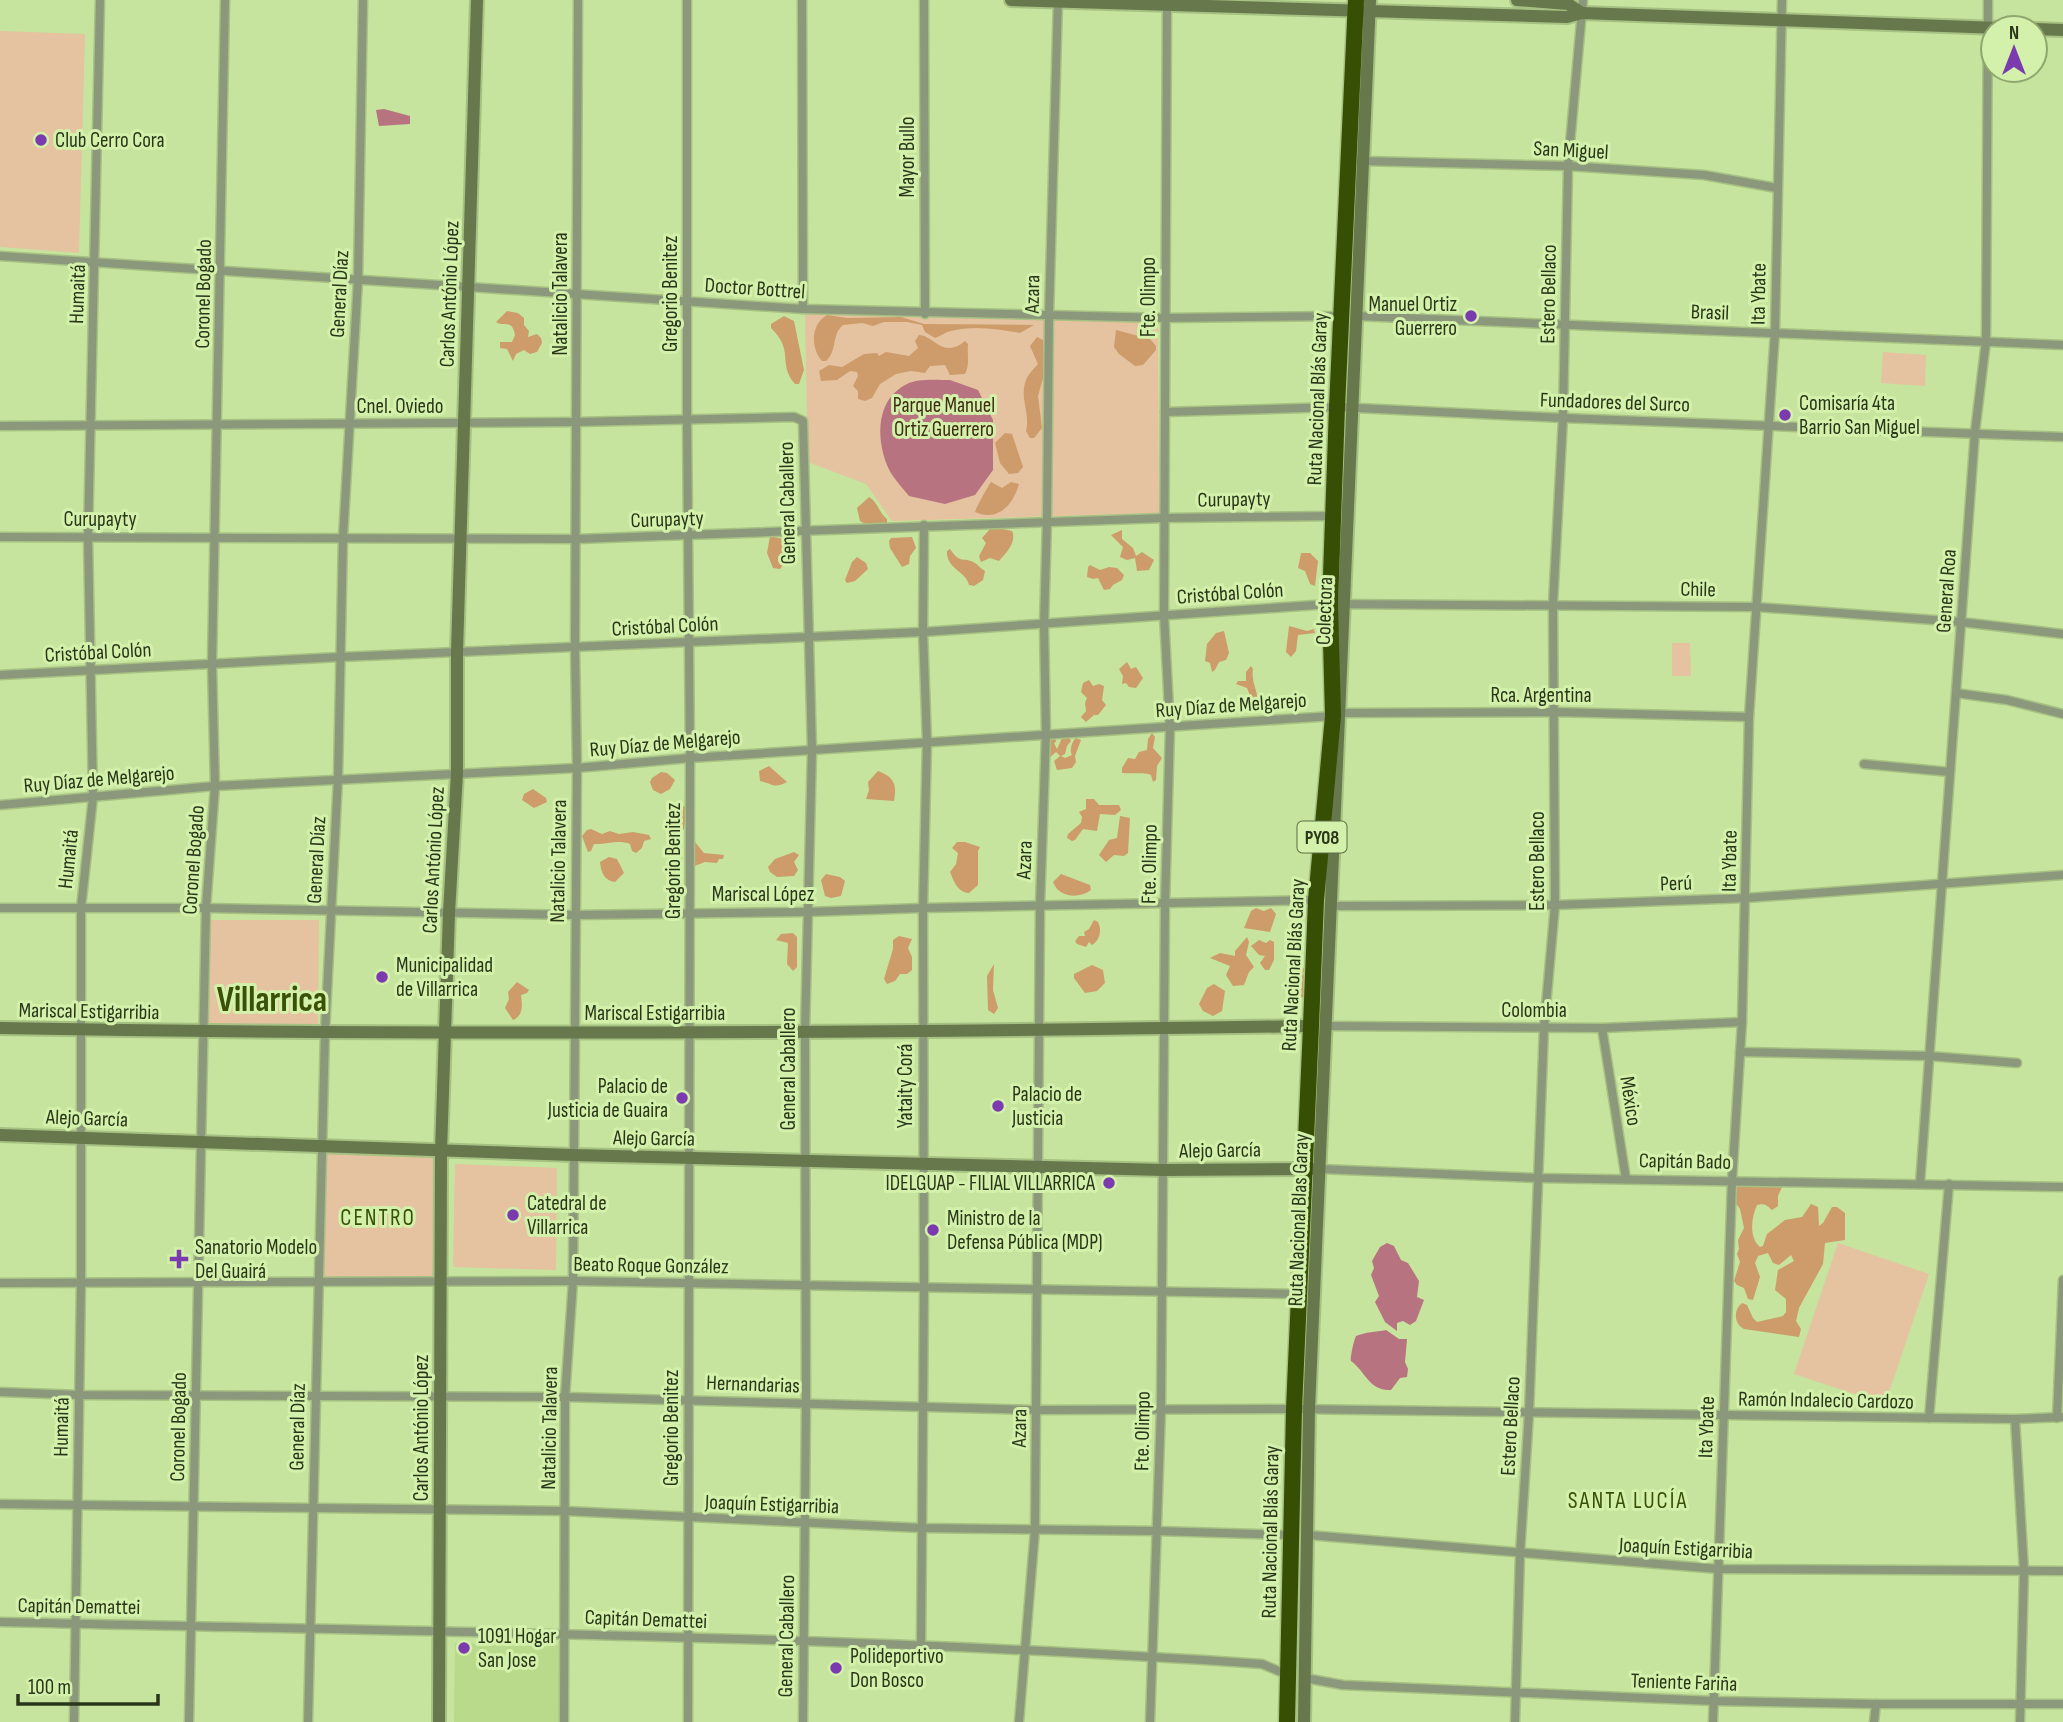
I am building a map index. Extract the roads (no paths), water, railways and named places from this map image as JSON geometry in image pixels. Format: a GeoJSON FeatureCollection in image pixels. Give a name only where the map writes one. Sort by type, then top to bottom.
{"type":"FeatureCollection","features":[{"type":"Feature","properties":{"kind":"highway","name":"Ruta Nacional Blás Garay"},"geometry":{"type":"LineString","coordinates":[[1287,1722],[1299,1535],[1301,1294],[1313,1169],[1324,903],[1336,714],[1337,604],[1334,516],[1344,408],[1363,5]]}},
{"type":"Feature","properties":{"kind":"main road","name":"Carlos António López"},"geometry":{"type":"LineString","coordinates":[[439,1722],[441,1151],[457,773],[457,652],[477,0]]}},
{"type":"Feature","properties":{"kind":"main road"},"geometry":{"type":"LineString","coordinates":[[1011,0],[1363,5],[1567,17],[1583,6]]}},
{"type":"Feature","properties":{"kind":"main road"},"geometry":{"type":"LineString","coordinates":[[1517,0],[1781,20],[1979,27]]}},
{"type":"Feature","properties":{"kind":"main road"},"geometry":{"type":"LineString","coordinates":[[1349,316],[1362,161],[1363,5]]}},
{"type":"Feature","properties":{"kind":"main road","name":"Colectora"},"geometry":{"type":"LineString","coordinates":[[1337,604],[1344,408]]}},
{"type":"Feature","properties":{"kind":"main road","name":"Mariscal Estigarribia"},"geometry":{"type":"LineString","coordinates":[[0,1028],[203,1032],[805,1032],[1318,1026]]}},
{"type":"Feature","properties":{"kind":"main road","name":"Alejo García"},"geometry":{"type":"LineString","coordinates":[[0,1135],[573,1155],[1164,1170],[1313,1169]]}},
{"type":"Feature","properties":{"kind":"main road","name":"Ruta Nacional Blas Garay"},"geometry":{"type":"LineString","coordinates":[[1302,1409],[1313,1169]]}},
{"type":"Feature","properties":{"kind":"main road"},"geometry":{"type":"LineString","coordinates":[[1299,1535],[1304,1722]]}},
{"type":"Feature","properties":{"kind":"street","name":"Humaitá"},"geometry":{"type":"LineString","coordinates":[[74,1722],[80,1283],[80,908],[93,797],[88,537],[100,0]]}},
{"type":"Feature","properties":{"kind":"street","name":"Coronel Bogado"},"geometry":{"type":"LineString","coordinates":[[189,1722],[206,908],[215,786],[212,664],[225,0]]}},
{"type":"Feature","properties":{"kind":"street","name":"General Díaz"},"geometry":{"type":"LineString","coordinates":[[308,1722],[325,1032],[338,778],[343,538],[358,280],[363,0]]}},
{"type":"Feature","properties":{"kind":"street","name":"Natalicio Talavera"},"geometry":{"type":"LineString","coordinates":[[564,1722],[565,1397],[573,1281],[578,0]]}},
{"type":"Feature","properties":{"kind":"street","name":"Gregorio Benitez"},"geometry":{"type":"LineString","coordinates":[[687,0],[690,758],[688,1722]]}},
{"type":"Feature","properties":{"kind":"street"},"geometry":{"type":"LineString","coordinates":[[802,0],[803,309]]}},
{"type":"Feature","properties":{"kind":"street","name":"Mayor Bullo"},"geometry":{"type":"LineString","coordinates":[[924,0],[925,314]]}},
{"type":"Feature","properties":{"kind":"street","name":"Ita Ybate"},"geometry":{"type":"LineString","coordinates":[[1713,1722],[1732,1181],[1746,898],[1749,717],[1775,331],[1782,0]]}},
{"type":"Feature","properties":{"kind":"street","name":"Azara"},"geometry":{"type":"LineString","coordinates":[[1019,1722],[1035,1530],[1040,906],[1046,734],[1044,625],[1058,1]]}},
{"type":"Feature","properties":{"kind":"street","name":"Fte. Olimpo"},"geometry":{"type":"LineString","coordinates":[[1150,1722],[1161,1409],[1165,905],[1170,727],[1164,615],[1167,3]]}},
{"type":"Feature","properties":{"kind":"street","name":"Estero Bellaco"},"geometry":{"type":"LineString","coordinates":[[1515,1722],[1544,1028],[1555,905],[1553,604],[1563,418],[1568,166],[1583,6]]}},
{"type":"Feature","properties":{"kind":"street","name":"General Roa"},"geometry":{"type":"LineString","coordinates":[[1920,1184],[1975,432],[1986,341],[1992,84]]}},
{"type":"Feature","properties":{"kind":"street","name":"San Miguel"},"geometry":{"type":"LineString","coordinates":[[1362,161],[1568,166],[1704,176],[1777,188]]}},
{"type":"Feature","properties":{"kind":"street","name":"Doctor Bottrel"},"geometry":{"type":"LineString","coordinates":[[0,256],[803,309],[1165,318],[1349,316]]}},
{"type":"Feature","properties":{"kind":"street","name":"Brasil"},"geometry":{"type":"LineString","coordinates":[[1349,316],[1775,331],[2063,345]]}},
{"type":"Feature","properties":{"kind":"street","name":"Fundadores del Surco"},"geometry":{"type":"LineString","coordinates":[[1165,412],[1344,408],[2063,437]]}},
{"type":"Feature","properties":{"kind":"street","name":"Cnel. Oviedo"},"geometry":{"type":"LineString","coordinates":[[0,426],[801,418]]}},
{"type":"Feature","properties":{"kind":"street","name":"General Caballero"},"geometry":{"type":"LineString","coordinates":[[801,418],[804,424],[812,750],[805,1032],[803,1722]]}},
{"type":"Feature","properties":{"kind":"street","name":"Curupayty"},"geometry":{"type":"LineString","coordinates":[[0,537],[576,539],[1048,521],[1334,516]]}},
{"type":"Feature","properties":{"kind":"street","name":"Yataity Corá"},"geometry":{"type":"LineString","coordinates":[[921,1647],[924,1287],[922,908],[927,741],[922,632],[924,525]]}},
{"type":"Feature","properties":{"kind":"street","name":"Chile"},"geometry":{"type":"LineString","coordinates":[[1337,604],[1756,607],[1961,622],[2063,634]]}},
{"type":"Feature","properties":{"kind":"street","name":"Cristóbal Colón"},"geometry":{"type":"LineString","coordinates":[[0,675],[340,657],[922,632],[1337,604]]}},
{"type":"Feature","properties":{"kind":"street"},"geometry":{"type":"LineString","coordinates":[[1956,693],[2007,700],[2063,714]]}},
{"type":"Feature","properties":{"kind":"street","name":"Rca. Argentina"},"geometry":{"type":"LineString","coordinates":[[1336,714],[1555,712],[1749,717]]}},
{"type":"Feature","properties":{"kind":"street","name":"Ruy Díaz de Melgarejo"},"geometry":{"type":"LineString","coordinates":[[0,805],[215,786],[577,768],[1336,714]]}},
{"type":"Feature","properties":{"kind":"street"},"geometry":{"type":"LineString","coordinates":[[1864,764],[1950,772]]}},
{"type":"Feature","properties":{"kind":"street","name":"Perú"},"geometry":{"type":"LineString","coordinates":[[1324,903],[1555,905],[1746,898],[2063,875]]}},
{"type":"Feature","properties":{"kind":"street","name":"Mariscal López"},"geometry":{"type":"LineString","coordinates":[[0,908],[206,908],[574,915],[1324,903]]}},
{"type":"Feature","properties":{"kind":"street","name":"Colombia"},"geometry":{"type":"LineString","coordinates":[[1318,1026],[1602,1028],[1741,1022]]}},
{"type":"Feature","properties":{"kind":"street","name":"México"},"geometry":{"type":"LineString","coordinates":[[1602,1028],[1626,1179]]}},
{"type":"Feature","properties":{"kind":"street"},"geometry":{"type":"LineString","coordinates":[[1740,1052],[1928,1056],[2017,1063]]}},
{"type":"Feature","properties":{"kind":"street","name":"Capitán Bado"},"geometry":{"type":"LineString","coordinates":[[1313,1169],[1538,1178],[2063,1186]]}},
{"type":"Feature","properties":{"kind":"street"},"geometry":{"type":"LineString","coordinates":[[1929,1418],[1949,1184]]}},
{"type":"Feature","properties":{"kind":"street"},"geometry":{"type":"LineString","coordinates":[[2060,1418],[2063,1280]]}},
{"type":"Feature","properties":{"kind":"street","name":"Beato Roque González"},"geometry":{"type":"LineString","coordinates":[[0,1283],[573,1281],[1301,1294]]}},
{"type":"Feature","properties":{"kind":"street","name":"Hernandarias"},"geometry":{"type":"LineString","coordinates":[[0,1392],[79,1395],[565,1397],[1036,1410],[1302,1409]]}},
{"type":"Feature","properties":{"kind":"street","name":"Ramón Indalecio Cardozo"},"geometry":{"type":"LineString","coordinates":[[1302,1409],[2060,1418]]}},
{"type":"Feature","properties":{"kind":"street"},"geometry":{"type":"LineString","coordinates":[[2015,1419],[2024,1571],[2020,1722]]}},
{"type":"Feature","properties":{"kind":"street","name":"Joaquín Estigarribia"},"geometry":{"type":"LineString","coordinates":[[0,1504],[565,1511],[922,1528],[1299,1535],[1719,1569],[2063,1571]]}},
{"type":"Feature","properties":{"kind":"street","name":"Capitán Demattei"},"geometry":{"type":"LineString","coordinates":[[0,1622],[564,1634],[1025,1650],[1262,1664],[1288,1675]]}},
{"type":"Feature","properties":{"kind":"street","name":"Teniente Fariña"},"geometry":{"type":"LineString","coordinates":[[1304,1678],[1343,1685],[1714,1701],[2063,1704]]}},
{"type":"Feature","properties":{"kind":"street"},"geometry":{"type":"LineString","coordinates":[[1874,1722],[1876,1704]]}},
{"type":"Feature","properties":{"kind":"place","name":"Club Cerro Cora"},"geometry":{"type":"Point","coordinates":[41,140]}},
{"type":"Feature","properties":{"kind":"place","name":"Manuel Ortiz Guerrero"},"geometry":{"type":"Point","coordinates":[1471,316]}},
{"type":"Feature","properties":{"kind":"place","name":"Comisaría 4ta Barrio San Miguel"},"geometry":{"type":"Point","coordinates":[1785,415]}},
{"type":"Feature","properties":{"kind":"place","name":"Municipalidad de Villarrica"},"geometry":{"type":"Point","coordinates":[382,977]}},
{"type":"Feature","properties":{"kind":"place","name":"Palacio de Justicia de Guaira"},"geometry":{"type":"Point","coordinates":[682,1098]}},
{"type":"Feature","properties":{"kind":"place","name":"Palacio de Justicia"},"geometry":{"type":"Point","coordinates":[998,1106]}},
{"type":"Feature","properties":{"kind":"place","name":"IDELGUAP - FILIAL VILLARRICA"},"geometry":{"type":"Point","coordinates":[1109,1183]}},
{"type":"Feature","properties":{"kind":"place","name":"Catedral de Villarrica"},"geometry":{"type":"Point","coordinates":[513,1215]}},
{"type":"Feature","properties":{"kind":"place","name":"Ministro de la Defensa Pública (MDP)"},"geometry":{"type":"Point","coordinates":[933,1230]}},
{"type":"Feature","properties":{"kind":"place","name":"Sanatorio Modelo Del Guairá"},"geometry":{"type":"Point","coordinates":[179,1259]}},
{"type":"Feature","properties":{"kind":"place","name":"1091 Hogar San Jose"},"geometry":{"type":"Point","coordinates":[464,1648]}},
{"type":"Feature","properties":{"kind":"place","name":"Polideportivo Don Bosco"},"geometry":{"type":"Point","coordinates":[836,1668]}},
{"type":"Feature","properties":{"kind":"district","name":"Villarrica"},"geometry":{"type":"Point","coordinates":[272,999]}},
{"type":"Feature","properties":{"kind":"district","name":"CENTRO"},"geometry":{"type":"Point","coordinates":[378,1217]}},
{"type":"Feature","properties":{"kind":"district","name":"SANTA LUCÍA"},"geometry":{"type":"Point","coordinates":[1628,1500]}},
{"type":"Feature","properties":{"kind":"park label","name":"Parque Manuel Ortiz Guerrero"},"geometry":{"type":"Point","coordinates":[944,417]}}]}
